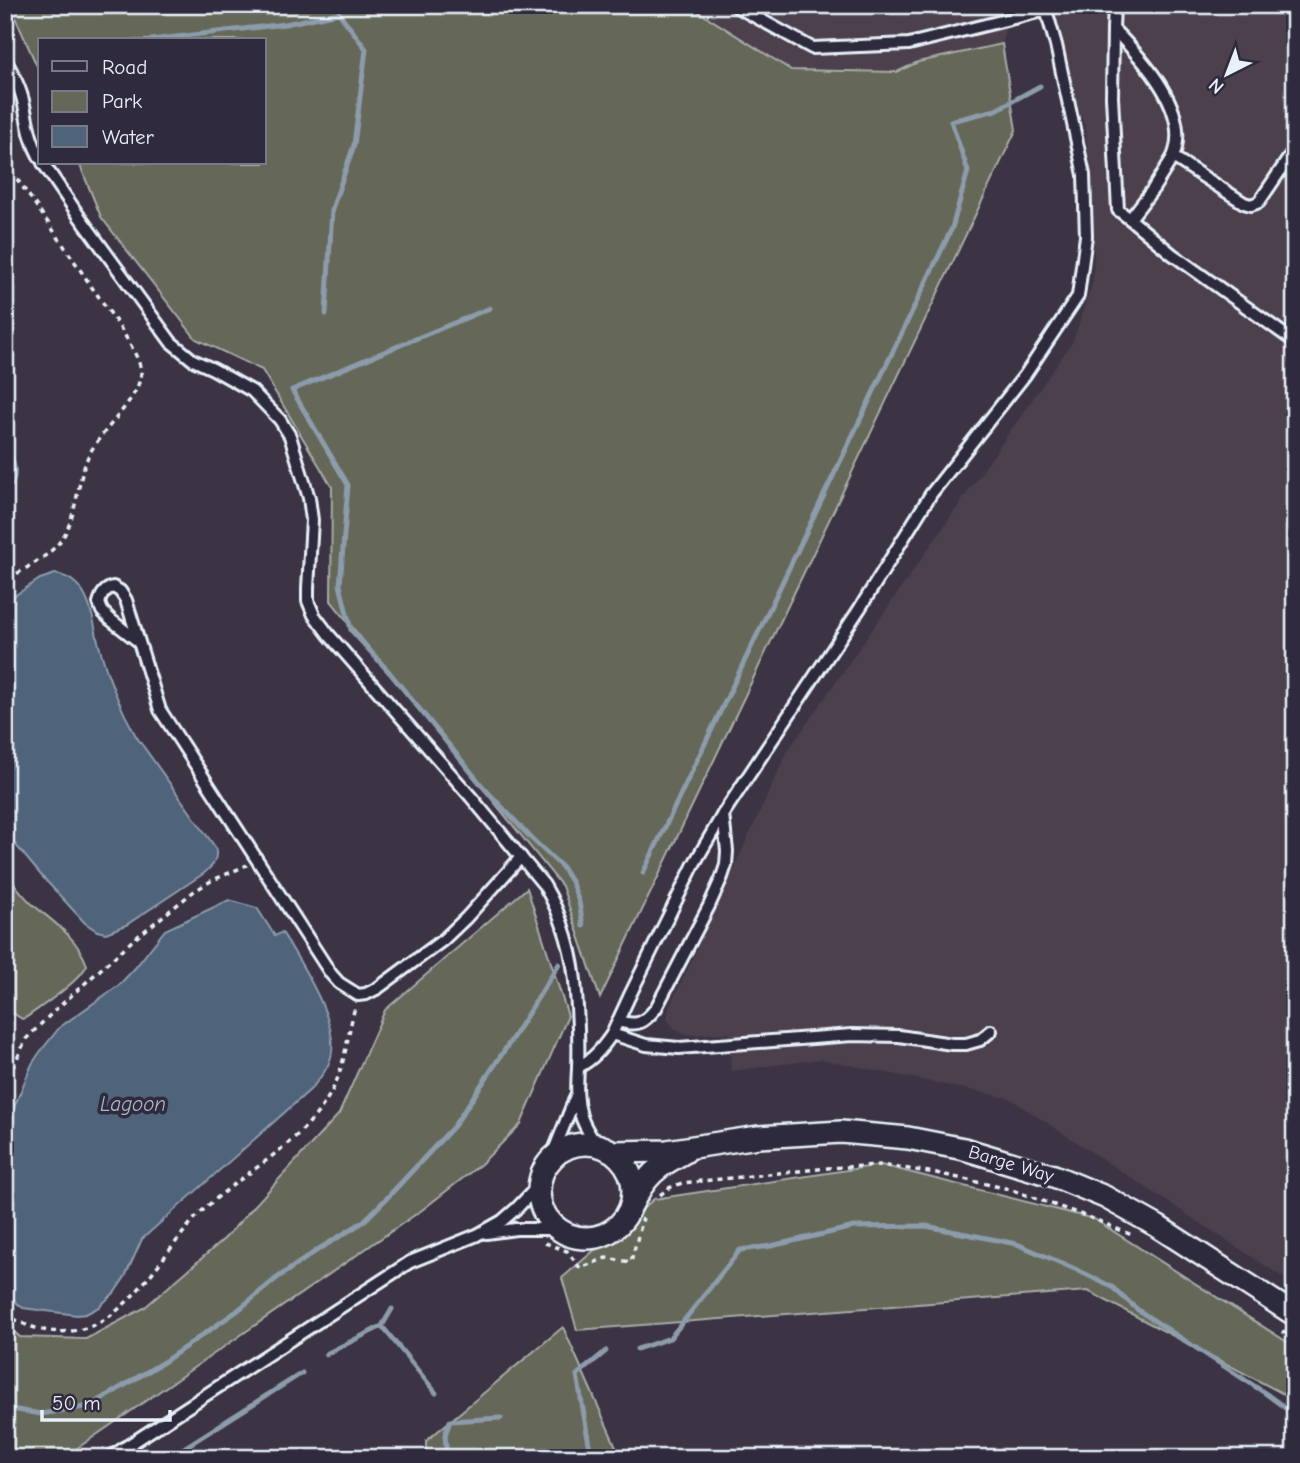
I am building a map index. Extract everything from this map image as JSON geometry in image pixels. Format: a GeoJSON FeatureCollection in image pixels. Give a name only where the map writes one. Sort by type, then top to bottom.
{"type":"FeatureCollection","features":[{"type":"Feature","properties":{"kind":"street","name":"Barge Way"},"geometry":{"type":"LineString","coordinates":[[604,1148],[650,1152],[758,1137],[841,1132],[908,1138],[991,1156],[1054,1176],[1105,1197],[1157,1226],[1295,1315]]}},
{"type":"Feature","properties":{"kind":"street"},"geometry":{"type":"LineString","coordinates":[[580,1144],[604,1148],[624,1162],[631,1175],[638,1210],[602,1236],[588,1239],[574,1237],[556,1229],[545,1217],[539,1202],[538,1186],[542,1171],[551,1158],[564,1149],[580,1144]]}},
{"type":"Feature","properties":{"kind":"street","name":"Barge Way"},"geometry":{"type":"LineString","coordinates":[[638,1210],[641,1185],[648,1176],[693,1148]]}},
{"type":"Feature","properties":{"kind":"lane"},"geometry":{"type":"LineString","coordinates":[[578,1067],[597,1053],[612,1034],[694,864],[723,814],[860,608],[931,494],[1025,375],[1078,296],[1086,236],[1084,175],[1046,8],[976,29],[909,44],[812,48],[734,5]]}},
{"type":"Feature","properties":{"kind":"lane"},"geometry":{"type":"LineString","coordinates":[[1114,5],[1112,97],[1118,211],[1172,254],[1295,342]]}},
{"type":"Feature","properties":{"kind":"lane"},"geometry":{"type":"LineString","coordinates":[[1113,29],[1139,55],[1163,90],[1172,107],[1178,132],[1173,157],[1130,219]]}},
{"type":"Feature","properties":{"kind":"lane"},"geometry":{"type":"LineString","coordinates":[[5,59],[18,86],[30,136],[38,154]]}},
{"type":"Feature","properties":{"kind":"lane"},"geometry":{"type":"LineString","coordinates":[[1173,157],[1251,205],[1259,202],[1295,149]]}},
{"type":"Feature","properties":{"kind":"lane"},"geometry":{"type":"LineString","coordinates":[[44,164],[171,342],[193,360],[252,391],[280,420],[290,436],[309,498],[312,520],[308,601],[314,615],[471,797],[551,897],[569,947],[576,994],[578,1067],[576,1096],[551,1158]]}},
{"type":"Feature","properties":{"kind":"lane"},"geometry":{"type":"LineString","coordinates":[[138,641],[111,620],[100,607],[100,598],[107,589],[113,587],[124,596],[160,710],[331,974],[339,983],[358,995],[378,988],[443,940],[521,857]]}},
{"type":"Feature","properties":{"kind":"lane"},"geometry":{"type":"LineString","coordinates":[[618,1021],[629,1025],[640,1023],[650,1015],[709,906],[726,865],[723,814]]}},
{"type":"Feature","properties":{"kind":"lane"},"geometry":{"type":"LineString","coordinates":[[612,1034],[646,1045],[679,1048],[852,1035],[899,1037],[952,1045],[980,1040],[991,1031]]}},
{"type":"Feature","properties":{"kind":"lane"},"geometry":{"type":"LineString","coordinates":[[576,1096],[584,1126],[604,1148]]}},
{"type":"Feature","properties":{"kind":"lane"},"geometry":{"type":"LineString","coordinates":[[109,1458],[410,1262],[477,1235],[502,1221],[538,1186]]}},
{"type":"Feature","properties":{"kind":"lane"},"geometry":{"type":"LineString","coordinates":[[477,1235],[516,1229],[556,1229]]}},
{"type":"Feature","properties":{"kind":"path"},"geometry":{"type":"LineString","coordinates":[[5,163],[116,323],[134,352],[141,373],[131,399],[89,454],[63,538],[57,546],[5,581]]}},
{"type":"Feature","properties":{"kind":"path"},"geometry":{"type":"LineString","coordinates":[[5,1085],[26,1039],[132,941],[193,892],[258,860]]}},
{"type":"Feature","properties":{"kind":"path"},"geometry":{"type":"LineString","coordinates":[[5,1313],[24,1325],[37,1329],[70,1331],[94,1325],[119,1308],[206,1208],[287,1143],[315,1116],[331,1093],[338,1076],[358,995]]}},
{"type":"Feature","properties":{"kind":"path"},"geometry":{"type":"LineString","coordinates":[[654,1199],[669,1188],[682,1183],[881,1165],[936,1173],[1009,1189],[1094,1219],[1143,1240]]}},
{"type":"Feature","properties":{"kind":"path"},"geometry":{"type":"LineString","coordinates":[[535,1243],[545,1243],[567,1251],[580,1268],[606,1258],[631,1262],[638,1210]]}},
{"type":"Feature","properties":{"kind":"path"},"geometry":{"type":"LineString","coordinates":[[1272,1325],[1295,1339]]}},
{"type":"Feature","properties":{"kind":"shaded area"},"geometry":{"type":"Polygon","coordinates":[[[688,5],[1010,5],[1002,44],[918,62],[897,72],[791,70],[688,5]]]}},
{"type":"Feature","properties":{"kind":"shaded area"},"geometry":{"type":"Polygon","coordinates":[[[1048,5],[1295,5],[1295,1285],[1009,1098],[820,1059],[731,1071],[729,1033],[685,1035],[675,1029],[667,1019],[669,1007],[787,752],[1073,341],[1093,281],[1094,254],[1086,130],[1048,25],[1048,5]]]}},
{"type":"Feature","properties":{"kind":"green space"},"geometry":{"type":"Polygon","coordinates":[[[18,5],[688,5],[791,70],[897,72],[918,62],[1002,44],[1016,130],[600,998],[562,886],[331,601],[332,487],[262,370],[196,339],[101,217],[79,164],[266,164],[266,38],[38,38],[38,69],[11,8],[18,5]]]}},
{"type":"Feature","properties":{"kind":"green space"},"geometry":{"type":"Polygon","coordinates":[[[5,873],[31,903],[71,937],[87,965],[69,986],[22,1019],[13,1013],[5,1000],[5,873]]]}},
{"type":"Feature","properties":{"kind":"green space"},"geometry":{"type":"Polygon","coordinates":[[[527,888],[568,1016],[521,1124],[481,1164],[422,1210],[63,1458],[5,1458],[5,1324],[20,1337],[86,1339],[144,1308],[224,1239],[339,1114],[385,1010],[527,888]]]}},
{"type":"Feature","properties":{"kind":"green space"},"geometry":{"type":"Polygon","coordinates":[[[881,1165],[1094,1219],[1295,1347],[1295,1400],[1088,1291],[577,1330],[562,1278],[654,1199],[881,1165]]]}},
{"type":"Feature","properties":{"kind":"green space"},"geometry":{"type":"Polygon","coordinates":[[[563,1327],[621,1458],[426,1458],[426,1441],[563,1327]]]}},
{"type":"Feature","properties":{"kind":"water"},"geometry":{"type":"Polygon","coordinates":[[[5,437],[16,474],[15,481],[5,495],[5,437]]]}},
{"type":"Feature","properties":{"kind":"water"},"geometry":{"type":"Polygon","coordinates":[[[55,574],[69,579],[83,592],[115,694],[130,726],[216,851],[214,862],[203,874],[126,925],[106,933],[85,923],[5,832],[5,602],[40,579],[55,574]]]}},
{"type":"Feature","properties":{"kind":"water","name":"Lagoon"},"geometry":{"type":"Polygon","coordinates":[[[229,900],[257,908],[275,936],[282,932],[298,958],[323,1006],[328,1022],[332,1052],[327,1067],[311,1089],[142,1239],[125,1277],[114,1293],[99,1307],[86,1314],[77,1315],[23,1308],[5,1289],[5,1129],[32,1064],[60,1027],[119,985],[165,930],[229,900]]]}},
{"type":"Feature","properties":{"kind":"waterway"},"geometry":{"type":"LineString","coordinates":[[168,38],[285,24],[339,13],[366,49],[354,145],[332,209],[326,314]]}},
{"type":"Feature","properties":{"kind":"waterway"},"geometry":{"type":"LineString","coordinates":[[643,873],[952,228],[968,171],[951,121],[996,110],[1040,86]]}},
{"type":"Feature","properties":{"kind":"waterway"},"geometry":{"type":"LineString","coordinates":[[490,308],[292,390],[348,485],[340,585],[351,630],[390,673],[484,788],[562,867],[579,902],[583,926]]}},
{"type":"Feature","properties":{"kind":"waterway"},"geometry":{"type":"LineString","coordinates":[[5,1408],[41,1414],[90,1406],[165,1361],[237,1311],[277,1278],[363,1222],[454,1126],[559,964]]}},
{"type":"Feature","properties":{"kind":"waterway"},"geometry":{"type":"LineString","coordinates":[[637,1349],[670,1338],[740,1250],[771,1246],[854,1227],[926,1226],[1017,1244],[1112,1287],[1138,1310],[1295,1415]]}},
{"type":"Feature","properties":{"kind":"waterway"},"geometry":{"type":"LineString","coordinates":[[382,1326],[392,1309]]}},
{"type":"Feature","properties":{"kind":"waterway"},"geometry":{"type":"LineString","coordinates":[[326,1354],[382,1326],[436,1393]]}},
{"type":"Feature","properties":{"kind":"waterway"},"geometry":{"type":"LineString","coordinates":[[593,1458],[577,1375],[606,1351]]}},
{"type":"Feature","properties":{"kind":"waterway"},"geometry":{"type":"LineString","coordinates":[[168,1458],[302,1373]]}},
{"type":"Feature","properties":{"kind":"waterway"},"geometry":{"type":"LineString","coordinates":[[447,1458],[445,1435],[450,1421],[501,1418]]}}]}
